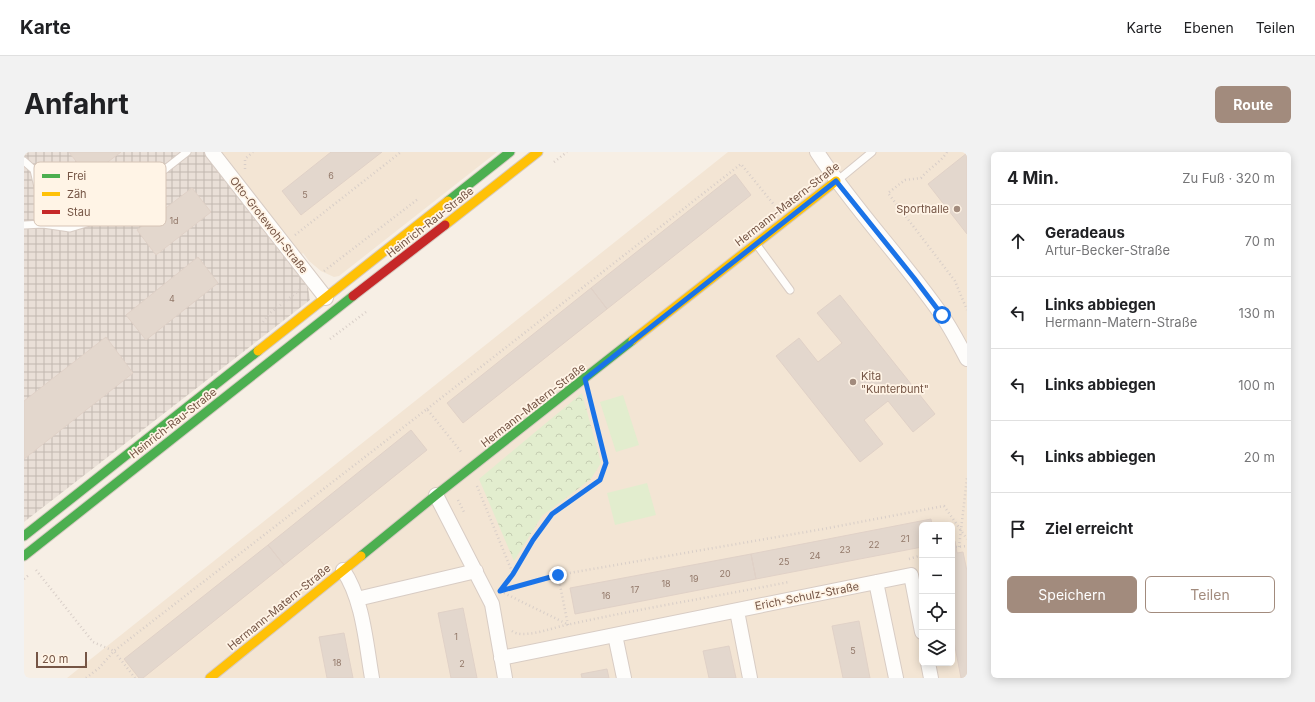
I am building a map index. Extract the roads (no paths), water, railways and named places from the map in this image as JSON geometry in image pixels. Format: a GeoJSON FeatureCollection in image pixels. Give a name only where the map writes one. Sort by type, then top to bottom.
{"type":"FeatureCollection","features":[{"type":"Feature","properties":{"kind":"main road","name":"Heinrich-Rau-Straße"},"geometry":{"type":"LineString","coordinates":[[24,536],[510,152]]}},
{"type":"Feature","properties":{"kind":"main road","name":"Heinrich-Rau-Straße"},"geometry":{"type":"LineString","coordinates":[[24,556],[336,309],[538,152]]}},
{"type":"Feature","properties":{"kind":"main road","name":"Hermann-Matern-Straße"},"geometry":{"type":"LineString","coordinates":[[210,678],[436,495],[836,181]]}},
{"type":"Feature","properties":{"kind":"main road"},"geometry":{"type":"LineString","coordinates":[[326,298],[336,309]]}},
{"type":"Feature","properties":{"kind":"street","name":"Otto-Grotewohl-Straße"},"geometry":{"type":"LineString","coordinates":[[212,152],[326,298]]}},
{"type":"Feature","properties":{"kind":"street"},"geometry":{"type":"LineString","coordinates":[[816,152],[836,181],[942,315],[967,359]]}},
{"type":"Feature","properties":{"kind":"street"},"geometry":{"type":"LineString","coordinates":[[436,495],[492,604],[505,678]]}},
{"type":"Feature","properties":{"kind":"street"},"geometry":{"type":"LineString","coordinates":[[344,570],[357,599],[372,678]]}},
{"type":"Feature","properties":{"kind":"street"},"geometry":{"type":"LineString","coordinates":[[357,599],[476,571]]}},
{"type":"Feature","properties":{"kind":"street","name":"Erich-Schulz-Straße"},"geometry":{"type":"LineString","coordinates":[[501,658],[911,575],[922,630]]}},
{"type":"Feature","properties":{"kind":"street"},"geometry":{"type":"LineString","coordinates":[[876,582],[896,678]]}},
{"type":"Feature","properties":{"kind":"street"},"geometry":{"type":"LineString","coordinates":[[737,610],[750,678]]}},
{"type":"Feature","properties":{"kind":"street"},"geometry":{"type":"LineString","coordinates":[[615,635],[624,678]]}},
{"type":"Feature","properties":{"kind":"street"},"geometry":{"type":"LineString","coordinates":[[929,666],[931,678]]}},
{"type":"Feature","properties":{"kind":"lane"},"geometry":{"type":"LineString","coordinates":[[166,169],[187,152]]}},
{"type":"Feature","properties":{"kind":"lane","name":"Hermann-Matern-Straße"},"geometry":{"type":"LineString","coordinates":[[836,181],[872,152]]}},
{"type":"Feature","properties":{"kind":"lane"},"geometry":{"type":"LineString","coordinates":[[24,161],[34,170]]}},
{"type":"Feature","properties":{"kind":"lane"},"geometry":{"type":"LineString","coordinates":[[24,225],[34,224]]}},
{"type":"Feature","properties":{"kind":"lane"},"geometry":{"type":"LineString","coordinates":[[56,226],[70,228],[77,226]]}},
{"type":"Feature","properties":{"kind":"lane"},"geometry":{"type":"LineString","coordinates":[[756,244],[790,290]]}},
{"type":"Feature","properties":{"kind":"place","name":"Sporthalle"},"geometry":{"type":"Point","coordinates":[957,209]}},
{"type":"Feature","properties":{"kind":"place","name":"Kita \"Kunterbunt\""},"geometry":{"type":"Point","coordinates":[853,382]}}]}
